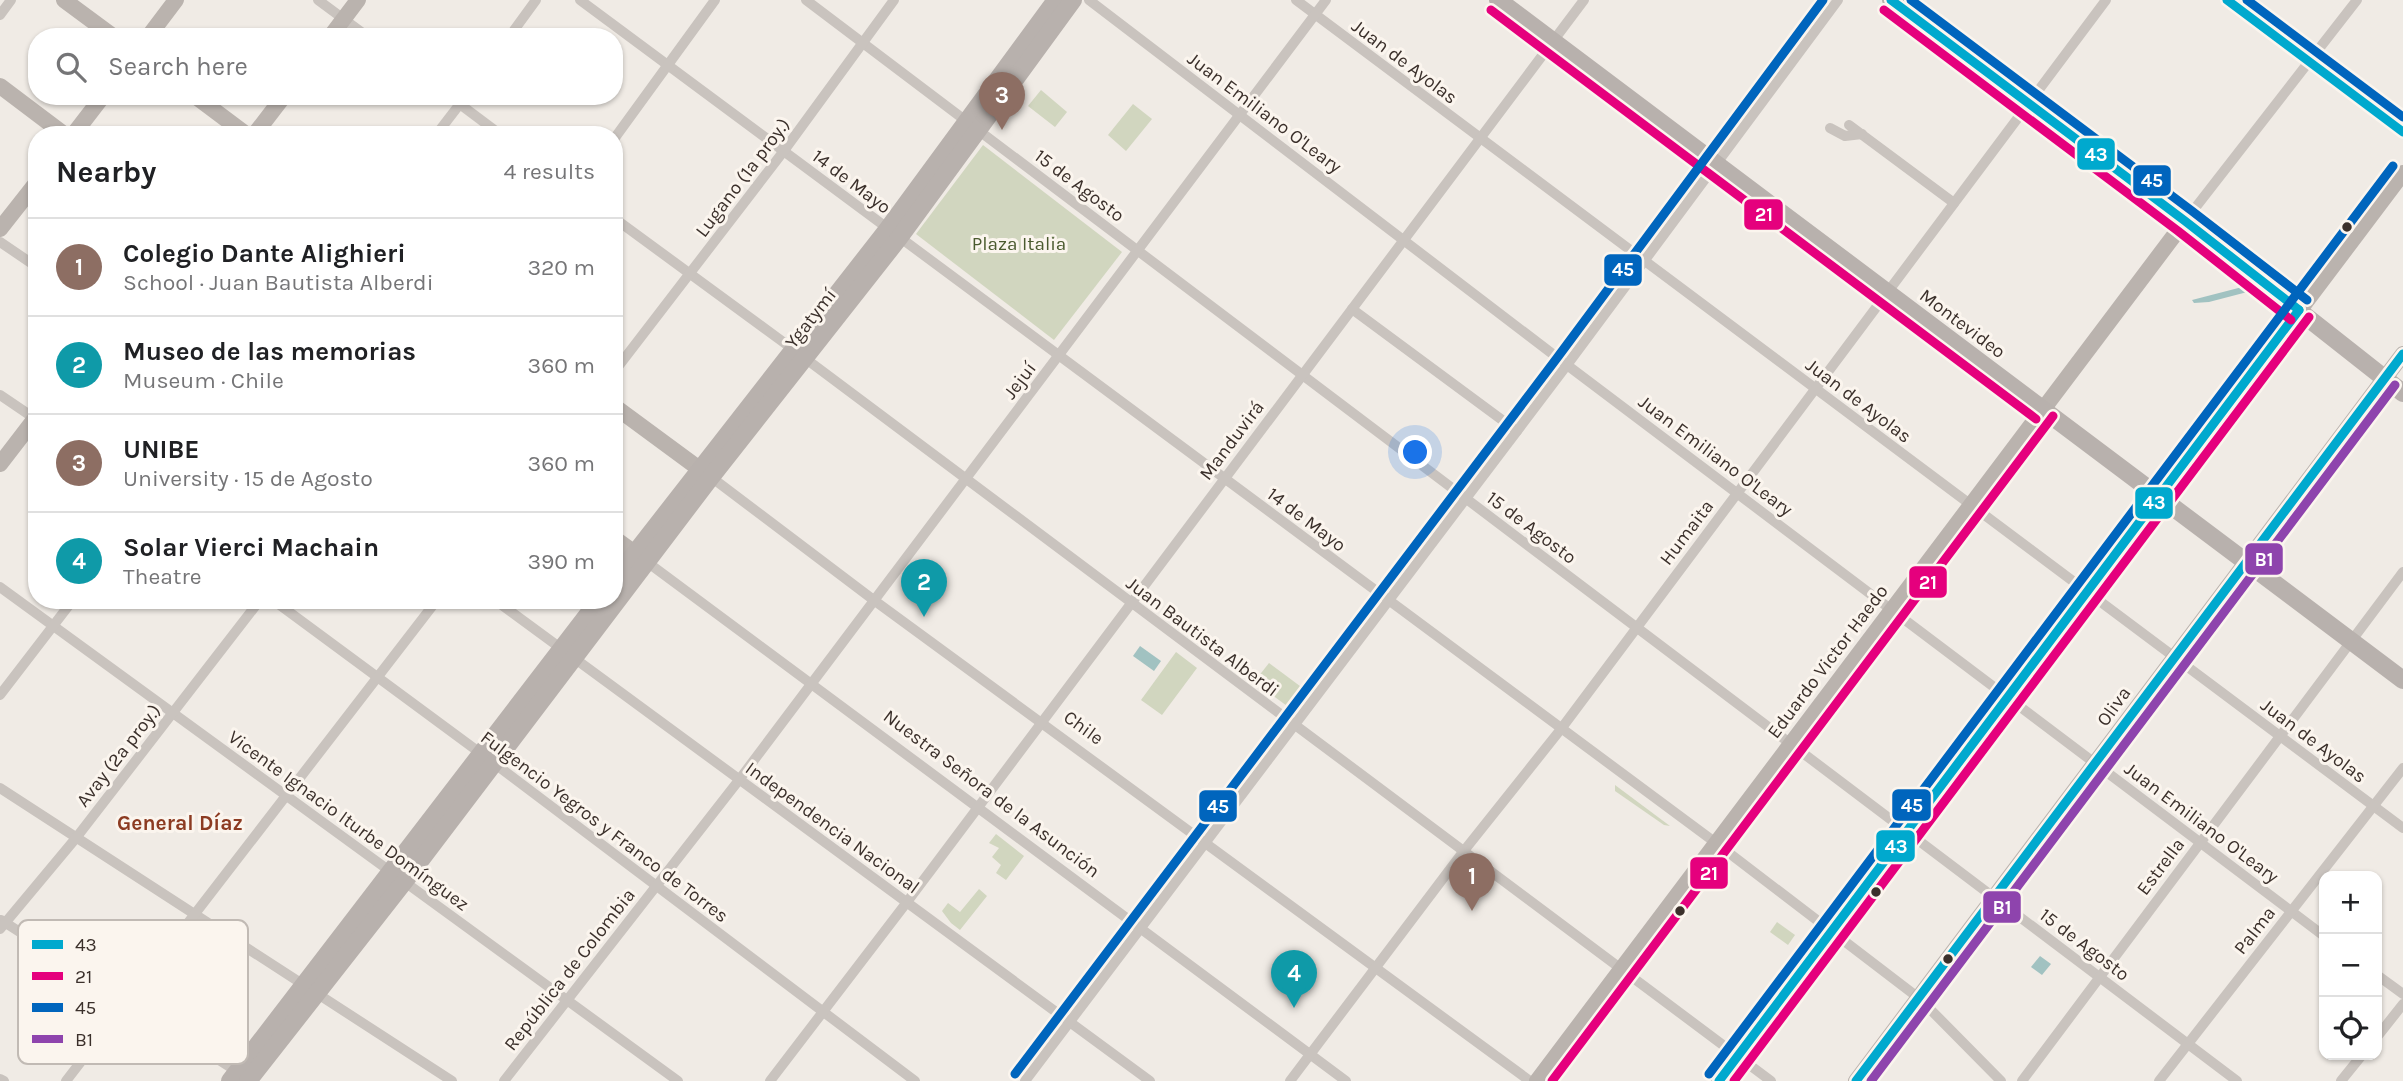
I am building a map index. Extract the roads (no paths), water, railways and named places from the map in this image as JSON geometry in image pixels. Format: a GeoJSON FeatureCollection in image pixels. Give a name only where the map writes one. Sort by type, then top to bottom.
{"type":"FeatureCollection","features":[{"type":"Feature","properties":{"kind":"main road","name":"Ygatymí"},"geometry":{"type":"LineString","coordinates":[[623,581],[893,234],[1056,0]]}},
{"type":"Feature","properties":{"kind":"main road","name":"Ygatymí"},"geometry":{"type":"LineString","coordinates":[[971,125],[1073,0]]}},
{"type":"Feature","properties":{"kind":"main road","name":"Montevideo"},"geometry":{"type":"LineString","coordinates":[[1497,0],[2403,680]]}},
{"type":"Feature","properties":{"kind":"main road"},"geometry":{"type":"LineString","coordinates":[[1891,0],[2185,220],[2403,393]]}},
{"type":"Feature","properties":{"kind":"main road","name":"Ygatymí"},"geometry":{"type":"LineString","coordinates":[[623,573],[641,558]]}},
{"type":"Feature","properties":{"kind":"main road"},"geometry":{"type":"LineString","coordinates":[[243,1079],[568,653],[594,609]]}},
{"type":"Feature","properties":{"kind":"main road","name":"Ygatymí"},"geometry":{"type":"LineString","coordinates":[[568,653],[602,609]]}},
{"type":"Feature","properties":{"kind":"street"},"geometry":{"type":"LineString","coordinates":[[0,15],[11,0]]}},
{"type":"Feature","properties":{"kind":"street"},"geometry":{"type":"LineString","coordinates":[[64,0],[102,28]]}},
{"type":"Feature","properties":{"kind":"street"},"geometry":{"type":"LineString","coordinates":[[155,28],[176,0]]}},
{"type":"Feature","properties":{"kind":"street"},"geometry":{"type":"LineString","coordinates":[[318,0],[356,28]]}},
{"type":"Feature","properties":{"kind":"street"},"geometry":{"type":"LineString","coordinates":[[337,28],[358,0]]}},
{"type":"Feature","properties":{"kind":"street"},"geometry":{"type":"LineString","coordinates":[[516,28],[536,0]]}},
{"type":"Feature","properties":{"kind":"street","name":"14 de Mayo"},"geometry":{"type":"LineString","coordinates":[[580,0],[618,28]]}},
{"type":"Feature","properties":{"kind":"street"},"geometry":{"type":"LineString","coordinates":[[623,127],[715,0]]}},
{"type":"Feature","properties":{"kind":"street","name":"15 de Agosto"},"geometry":{"type":"LineString","coordinates":[[806,0],[2237,1081]]}},
{"type":"Feature","properties":{"kind":"street","name":"Lugano (1ª proy.)"},"geometry":{"type":"LineString","coordinates":[[623,361],[783,152],[894,0]]}},
{"type":"Feature","properties":{"kind":"street","name":"Juan Emiliano O'Leary"},"geometry":{"type":"LineString","coordinates":[[1089,0],[1567,365],[2321,934]]}},
{"type":"Feature","properties":{"kind":"street","name":"Juan de Ayolas"},"geometry":{"type":"LineString","coordinates":[[1296,0],[2403,828]]}},
{"type":"Feature","properties":{"kind":"street","name":"Jejuí"},"geometry":{"type":"LineString","coordinates":[[739,780],[1326,0]]}},
{"type":"Feature","properties":{"kind":"street","name":"Manduvirá"},"geometry":{"type":"LineString","coordinates":[[769,1081],[978,808],[1584,0]]}},
{"type":"Feature","properties":{"kind":"street"},"geometry":{"type":"LineString","coordinates":[[1025,1081],[1567,365],[1838,0]]}},
{"type":"Feature","properties":{"kind":"street","name":"Humaita"},"geometry":{"type":"LineString","coordinates":[[1290,1081],[1463,852],[1561,729],[2106,0]]}},
{"type":"Feature","properties":{"kind":"street"},"geometry":{"type":"LineString","coordinates":[[2227,0],[2403,132]]}},
{"type":"Feature","properties":{"kind":"street","name":"Eduardo Victor Haedo"},"geometry":{"type":"LineString","coordinates":[[1537,1081],[2185,220],[2357,0]]}},
{"type":"Feature","properties":{"kind":"street","name":"14 de Mayo"},"geometry":{"type":"LineString","coordinates":[[623,32],[1716,843],[1920,999],[2001,1081]]}},
{"type":"Feature","properties":{"kind":"street"},"geometry":{"type":"LineString","coordinates":[[0,86],[53,126]]}},
{"type":"Feature","properties":{"kind":"street"},"geometry":{"type":"LineString","coordinates":[[80,126],[96,105]]}},
{"type":"Feature","properties":{"kind":"street"},"geometry":{"type":"LineString","coordinates":[[207,105],[235,126]]}},
{"type":"Feature","properties":{"kind":"street"},"geometry":{"type":"LineString","coordinates":[[261,126],[277,105]]}},
{"type":"Feature","properties":{"kind":"street"},"geometry":{"type":"LineString","coordinates":[[443,126],[459,105]]}},
{"type":"Feature","properties":{"kind":"street"},"geometry":{"type":"LineString","coordinates":[[468,105],[491,126]]}},
{"type":"Feature","properties":{"kind":"street"},"geometry":{"type":"LineString","coordinates":[[1849,125],[1954,203]]}},
{"type":"Feature","properties":{"kind":"street"},"geometry":{"type":"LineString","coordinates":[[1830,128],[1846,136],[1862,134]]}},
{"type":"Feature","properties":{"kind":"street"},"geometry":{"type":"LineString","coordinates":[[1719,1081],[2403,173]]}},
{"type":"Feature","properties":{"kind":"street"},"geometry":{"type":"LineString","coordinates":[[0,229],[28,193]]}},
{"type":"Feature","properties":{"kind":"street","name":"Juan Bautista Alberdi"},"geometry":{"type":"LineString","coordinates":[[623,225],[1771,1081]]}},
{"type":"Feature","properties":{"kind":"street"},"geometry":{"type":"LineString","coordinates":[[0,242],[28,261]]}},
{"type":"Feature","properties":{"kind":"street"},"geometry":{"type":"LineString","coordinates":[[1352,309],[1517,431]]}},
{"type":"Feature","properties":{"kind":"street","name":"Oliva"},"geometry":{"type":"LineString","coordinates":[[1856,1081],[2403,354]]}},
{"type":"Feature","properties":{"kind":"street"},"geometry":{"type":"LineString","coordinates":[[0,395],[28,413]]}},
{"type":"Feature","properties":{"kind":"street","name":"Chile"},"geometry":{"type":"LineString","coordinates":[[623,413],[1530,1081]]}},
{"type":"Feature","properties":{"kind":"street"},"geometry":{"type":"LineString","coordinates":[[0,464],[28,428]]}},
{"type":"Feature","properties":{"kind":"street","name":"Nuestra Señora de la Asunción"},"geometry":{"type":"LineString","coordinates":[[623,545],[1346,1081]]}},
{"type":"Feature","properties":{"kind":"street","name":"Estrella"},"geometry":{"type":"LineString","coordinates":[[2022,1081],[2403,572]]}},
{"type":"Feature","properties":{"kind":"street","name":"Vicente Ignacio Iturbe Domínguez"},"geometry":{"type":"LineString","coordinates":[[0,587],[28,607]]}},
{"type":"Feature","properties":{"kind":"street","name":"Vicente Ignacio Iturbe Domínguez"},"geometry":{"type":"LineString","coordinates":[[31,609],[678,1081]]}},
{"type":"Feature","properties":{"kind":"street"},"geometry":{"type":"LineString","coordinates":[[0,695],[66,609]]}},
{"type":"Feature","properties":{"kind":"street","name":"Avay (2ª proy.)"},"geometry":{"type":"LineString","coordinates":[[2,923],[76,838],[253,609]]}},
{"type":"Feature","properties":{"kind":"street","name":"Fulgencio Yegros y Franco de Torres"},"geometry":{"type":"LineString","coordinates":[[285,609],[488,758],[915,1081]]}},
{"type":"Feature","properties":{"kind":"street"},"geometry":{"type":"LineString","coordinates":[[189,920],[430,609]]}},
{"type":"Feature","properties":{"kind":"street","name":"Independencia Nacional"},"geometry":{"type":"LineString","coordinates":[[507,609],[1150,1081]]}},
{"type":"Feature","properties":{"kind":"street","name":"Palma"},"geometry":{"type":"LineString","coordinates":[[2159,1081],[2403,768]]}},
{"type":"Feature","properties":{"kind":"street","name":"República de Colombia"},"geometry":{"type":"LineString","coordinates":[[504,1081],[739,780]]}},
{"type":"Feature","properties":{"kind":"street"},"geometry":{"type":"LineString","coordinates":[[0,788],[203,920]]}},
{"type":"Feature","properties":{"kind":"street"},"geometry":{"type":"LineString","coordinates":[[2,923],[18,933]]}},
{"type":"Feature","properties":{"kind":"street"},"geometry":{"type":"LineString","coordinates":[[248,949],[452,1081]]}},
{"type":"Feature","properties":{"kind":"street"},"geometry":{"type":"LineString","coordinates":[[2382,979],[2403,995]]}},
{"type":"Feature","properties":{"kind":"street"},"geometry":{"type":"LineString","coordinates":[[2382,1031],[2403,1004]]}},
{"type":"Feature","properties":{"kind":"street"},"geometry":{"type":"LineString","coordinates":[[2341,1081],[2358,1060]]}},
{"type":"Feature","properties":{"kind":"street"},"geometry":{"type":"LineString","coordinates":[[66,1081],[79,1064]]}},
{"type":"Feature","properties":{"kind":"street"},"geometry":{"type":"LineString","coordinates":[[221,1064],[243,1079]]}},
{"type":"Feature","properties":{"kind":"water"},"geometry":{"type":"Polygon","coordinates":[[[2250,285],[2255,290],[2209,302],[2194,303],[2192,300],[2250,285]]]}},
{"type":"Feature","properties":{"kind":"water"},"geometry":{"type":"Polygon","coordinates":[[[1140,646],[1161,661],[1154,671],[1133,656],[1140,646]]]}},
{"type":"Feature","properties":{"kind":"water"},"geometry":{"type":"Polygon","coordinates":[[[2040,956],[2051,964],[2042,975],[2031,967],[2040,956]]]}},
{"type":"Feature","properties":{"kind":"place","name":"UNIBE"},"geometry":{"type":"Point","coordinates":[1002,130]}},
{"type":"Feature","properties":{"kind":"place","name":"Museo de las memorias"},"geometry":{"type":"Point","coordinates":[924,617]}},
{"type":"Feature","properties":{"kind":"place","name":"Colegio Dante Alighieri"},"geometry":{"type":"Point","coordinates":[1472,911]}},
{"type":"Feature","properties":{"kind":"place","name":"Solar Vierci Machain"},"geometry":{"type":"Point","coordinates":[1294,1008]}},
{"type":"Feature","properties":{"kind":"district","name":"General Díaz"},"geometry":{"type":"Point","coordinates":[180,823]}},
{"type":"Feature","properties":{"kind":"park label","name":"Plaza Italia"},"geometry":{"type":"Point","coordinates":[1019,243]}}]}
